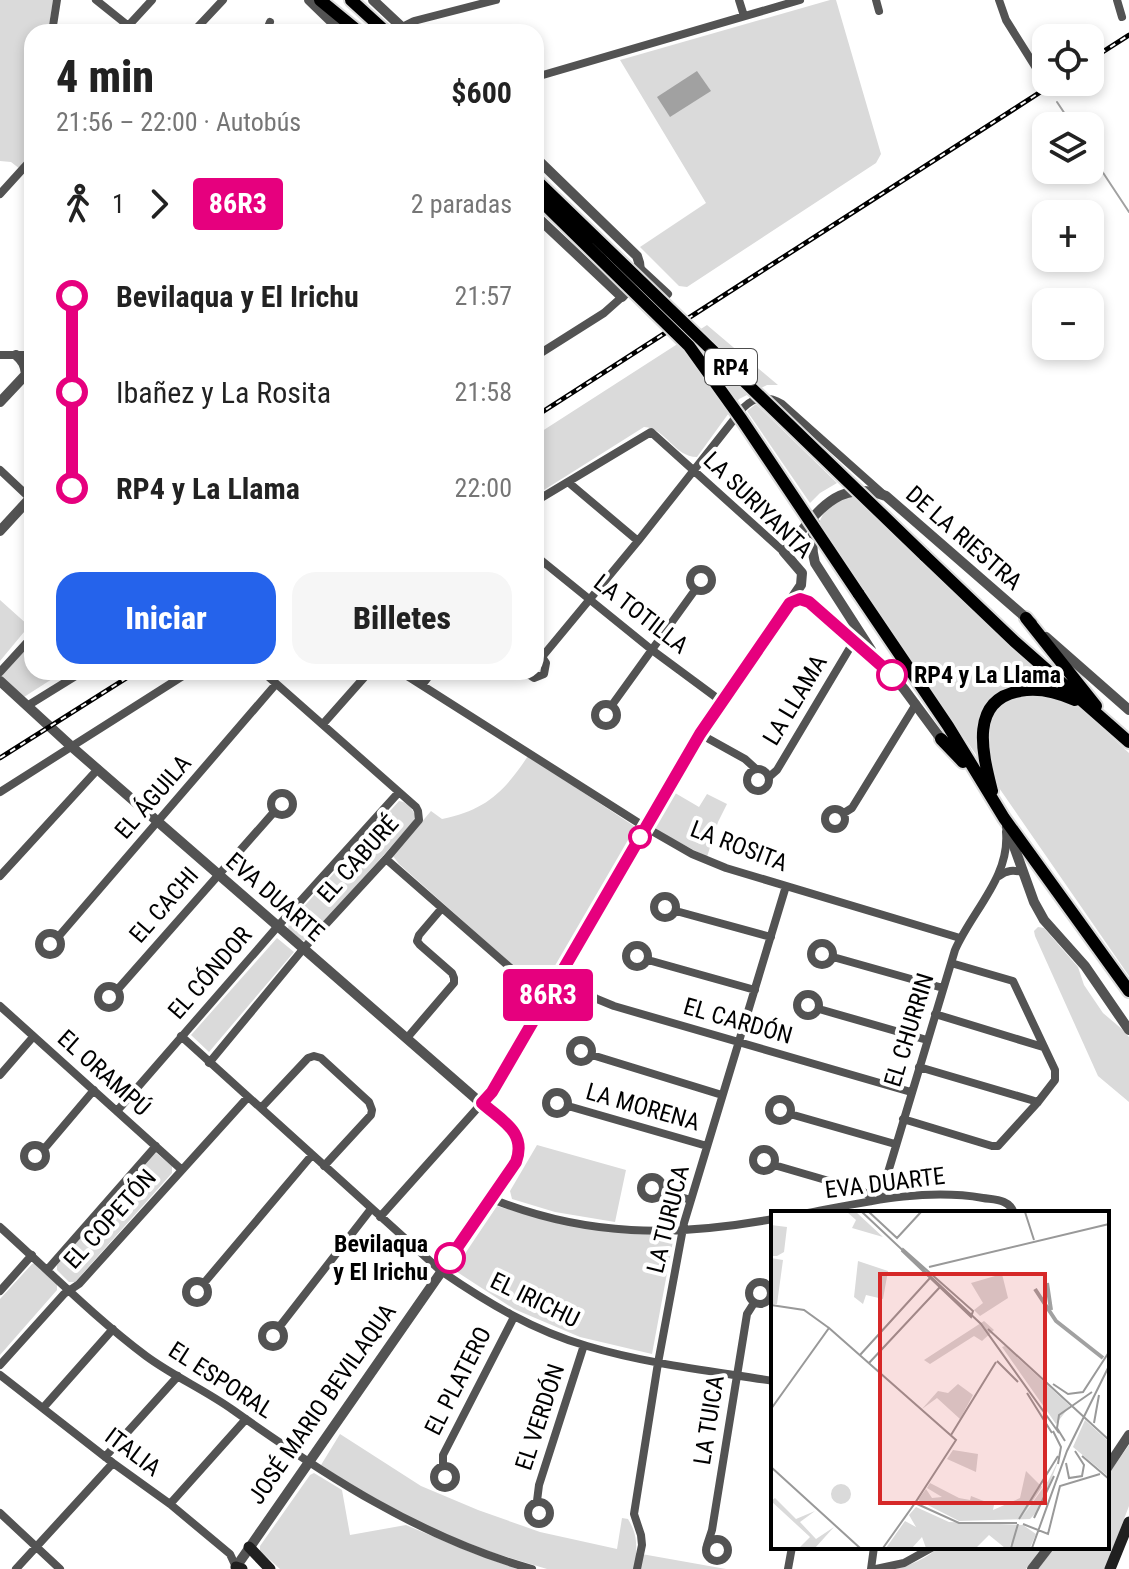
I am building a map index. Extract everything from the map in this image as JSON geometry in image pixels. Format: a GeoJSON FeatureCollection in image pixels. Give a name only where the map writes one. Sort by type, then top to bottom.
{"type":"FeatureCollection","features":[{"type":"Feature","properties":{"kind":"main road"},"geometry":{"type":"LineString","coordinates":[[320,0],[350,24]]}},
{"type":"Feature","properties":{"kind":"main road"},"geometry":{"type":"LineString","coordinates":[[331,0],[353,24]]}},
{"type":"Feature","properties":{"kind":"main road"},"geometry":{"type":"LineString","coordinates":[[354,0],[379,24]]}},
{"type":"Feature","properties":{"kind":"main road","name":"RP4"},"geometry":{"type":"LineString","coordinates":[[544,188],[1014,641],[1129,742]]}},
{"type":"Feature","properties":{"kind":"main road","name":"RP4"},"geometry":{"type":"LineString","coordinates":[[544,204],[689,346],[711,375],[948,726],[1004,818],[1129,991]]}},
{"type":"Feature","properties":{"kind":"main road"},"geometry":{"type":"LineString","coordinates":[[1026,618],[1110,724]]}},
{"type":"Feature","properties":{"kind":"main road"},"geometry":{"type":"LineString","coordinates":[[994,801],[985,765],[983,735],[988,711],[998,699],[1011,692],[1036,689],[1071,698],[1094,713]]}},
{"type":"Feature","properties":{"kind":"main road"},"geometry":{"type":"LineString","coordinates":[[941,739],[979,779]]}},
{"type":"Feature","properties":{"kind":"main road"},"geometry":{"type":"LineString","coordinates":[[1110,1569],[1129,1522]]}},
{"type":"Feature","properties":{"kind":"main road"},"geometry":{"type":"LineString","coordinates":[[249,1547],[270,1569]]}},
{"type":"Feature","properties":{"kind":"street"},"geometry":{"type":"LineString","coordinates":[[53,24],[57,0]]}},
{"type":"Feature","properties":{"kind":"street"},"geometry":{"type":"LineString","coordinates":[[96,0],[128,24]]}},
{"type":"Feature","properties":{"kind":"street"},"geometry":{"type":"LineString","coordinates":[[130,24],[152,0]]}},
{"type":"Feature","properties":{"kind":"street"},"geometry":{"type":"LineString","coordinates":[[200,24],[223,0]]}},
{"type":"Feature","properties":{"kind":"street"},"geometry":{"type":"LineString","coordinates":[[309,0],[333,24]]}},
{"type":"Feature","properties":{"kind":"street"},"geometry":{"type":"LineString","coordinates":[[373,0],[398,24]]}},
{"type":"Feature","properties":{"kind":"street"},"geometry":{"type":"LineString","coordinates":[[411,24],[496,0]]}},
{"type":"Feature","properties":{"kind":"street"},"geometry":{"type":"LineString","coordinates":[[739,0],[744,16]]}},
{"type":"Feature","properties":{"kind":"street"},"geometry":{"type":"LineString","coordinates":[[544,75],[800,0]]}},
{"type":"Feature","properties":{"kind":"street"},"geometry":{"type":"LineString","coordinates":[[876,0],[879,11]]}},
{"type":"Feature","properties":{"kind":"street"},"geometry":{"type":"LineString","coordinates":[[999,0],[1006,20],[1032,61]]}},
{"type":"Feature","properties":{"kind":"street"},"geometry":{"type":"LineString","coordinates":[[1117,0],[1122,17]]}},
{"type":"Feature","properties":{"kind":"street"},"geometry":{"type":"LineString","coordinates":[[544,166],[637,256],[641,269],[668,294]]}},
{"type":"Feature","properties":{"kind":"street"},"geometry":{"type":"LineString","coordinates":[[0,194],[24,168]]}},
{"type":"Feature","properties":{"kind":"street"},"geometry":{"type":"LineString","coordinates":[[544,224],[622,297]]}},
{"type":"Feature","properties":{"kind":"street"},"geometry":{"type":"LineString","coordinates":[[544,351],[604,313],[622,297],[641,269]]}},
{"type":"Feature","properties":{"kind":"street"},"geometry":{"type":"LineString","coordinates":[[0,355],[24,355]]}},
{"type":"Feature","properties":{"kind":"street"},"geometry":{"type":"LineString","coordinates":[[16,355],[24,365]]}},
{"type":"Feature","properties":{"kind":"street"},"geometry":{"type":"LineString","coordinates":[[0,402],[24,376]]}},
{"type":"Feature","properties":{"kind":"street","name":"DE LA RIESTRA"},"geometry":{"type":"LineString","coordinates":[[694,470],[747,404],[763,397],[772,398],[1129,710]]}},
{"type":"Feature","properties":{"kind":"street","name":"LA SURIYANTA"},"geometry":{"type":"LineString","coordinates":[[568,482],[648,432],[655,433],[784,552],[802,573],[801,585],[790,603]]}},
{"type":"Feature","properties":{"kind":"street"},"geometry":{"type":"LineString","coordinates":[[0,470],[24,492]]}},
{"type":"Feature","properties":{"kind":"street"},"geometry":{"type":"LineString","coordinates":[[544,650],[590,599],[694,470]]}},
{"type":"Feature","properties":{"kind":"street"},"geometry":{"type":"LineString","coordinates":[[544,496],[568,482],[638,541]]}},
{"type":"Feature","properties":{"kind":"street"},"geometry":{"type":"LineString","coordinates":[[784,552],[841,493],[873,491],[886,496]]}},
{"type":"Feature","properties":{"kind":"street"},"geometry":{"type":"LineString","coordinates":[[0,531],[24,505]]}},
{"type":"Feature","properties":{"kind":"street"},"geometry":{"type":"LineString","coordinates":[[818,514],[811,536],[815,563],[862,637],[892,675]]}},
{"type":"Feature","properties":{"kind":"street","name":"LA TOTILLA"},"geometry":{"type":"LineString","coordinates":[[544,562],[721,701]]}},
{"type":"Feature","properties":{"kind":"street"},"geometry":{"type":"LineString","coordinates":[[612,705],[695,590]]}},
{"type":"Feature","properties":{"kind":"street","name":"LA SURIYANTA"},"geometry":{"type":"LineString","coordinates":[[790,603],[800,599],[809,602],[892,675],[941,739]]}},
{"type":"Feature","properties":{"kind":"street"},"geometry":{"type":"LineString","coordinates":[[380,1217],[492,1092],[700,734],[790,603]]}},
{"type":"Feature","properties":{"kind":"street","name":"LA LLAMA"},"geometry":{"type":"LineString","coordinates":[[769,777],[777,770],[854,641]]}},
{"type":"Feature","properties":{"kind":"street"},"geometry":{"type":"LineString","coordinates":[[0,672],[24,646]]}},
{"type":"Feature","properties":{"kind":"street"},"geometry":{"type":"LineString","coordinates":[[27,706],[69,680]]}},
{"type":"Feature","properties":{"kind":"street"},"geometry":{"type":"LineString","coordinates":[[0,792],[177,680]]}},
{"type":"Feature","properties":{"kind":"street"},"geometry":{"type":"LineString","coordinates":[[272,680],[399,792]]}},
{"type":"Feature","properties":{"kind":"street"},"geometry":{"type":"LineString","coordinates":[[323,724],[362,680]]}},
{"type":"Feature","properties":{"kind":"street","name":"LA ROSITA"},"geometry":{"type":"LineString","coordinates":[[414,680],[645,827],[703,859],[960,938]]}},
{"type":"Feature","properties":{"kind":"street"},"geometry":{"type":"LineString","coordinates":[[422,685],[426,680]]}},
{"type":"Feature","properties":{"kind":"street","name":"EVA DUARTE"},"geometry":{"type":"LineString","coordinates":[[0,681],[482,1103],[513,1131],[520,1145]]}},
{"type":"Feature","properties":{"kind":"street","name":"EL ÁGUILA"},"geometry":{"type":"LineString","coordinates":[[59,936],[276,684]]}},
{"type":"Feature","properties":{"kind":"street"},"geometry":{"type":"LineString","coordinates":[[844,813],[852,808],[916,704]]}},
{"type":"Feature","properties":{"kind":"street"},"geometry":{"type":"LineString","coordinates":[[700,734],[745,759],[756,769],[765,771],[769,784],[762,791],[748,787],[747,777],[756,769]]}},
{"type":"Feature","properties":{"kind":"street"},"geometry":{"type":"LineString","coordinates":[[0,876],[98,769]]}},
{"type":"Feature","properties":{"kind":"street","name":"EL CABURÉ"},"geometry":{"type":"LineString","coordinates":[[209,1063],[304,948],[419,820],[416,807],[399,792]]}},
{"type":"Feature","properties":{"kind":"street","name":"EL CÓNDOR"},"geometry":{"type":"LineString","coordinates":[[117,1111],[399,792]]}},
{"type":"Feature","properties":{"kind":"street","name":"EL CACHI"},"geometry":{"type":"LineString","coordinates":[[118,989],[274,812]]}},
{"type":"Feature","properties":{"kind":"street"},"geometry":{"type":"LineString","coordinates":[[1004,818],[1034,902],[1044,920],[1085,966],[1129,1030]]}},
{"type":"Feature","properties":{"kind":"street","name":"EL CHURRIN"},"geometry":{"type":"LineString","coordinates":[[876,1200],[960,938],[996,880],[1007,846],[1004,818]]}},
{"type":"Feature","properties":{"kind":"street"},"geometry":{"type":"LineString","coordinates":[[386,859],[546,999]]}},
{"type":"Feature","properties":{"kind":"street"},"geometry":{"type":"LineString","coordinates":[[996,880],[1011,870],[1023,872]]}},
{"type":"Feature","properties":{"kind":"street","name":"LA TURUCA"},"geometry":{"type":"LineString","coordinates":[[637,1569],[642,1545],[634,1514],[682,1231],[786,886]]}},
{"type":"Feature","properties":{"kind":"street"},"geometry":{"type":"LineString","coordinates":[[407,1038],[454,983],[452,973],[417,941],[442,908]]}},
{"type":"Feature","properties":{"kind":"street"},"geometry":{"type":"LineString","coordinates":[[676,911],[771,937]]}},
{"type":"Feature","properties":{"kind":"street"},"geometry":{"type":"LineString","coordinates":[[833,957],[943,988]]}},
{"type":"Feature","properties":{"kind":"street"},"geometry":{"type":"LineString","coordinates":[[648,960],[755,990]]}},
{"type":"Feature","properties":{"kind":"street"},"geometry":{"type":"LineString","coordinates":[[903,1119],[998,1146],[1055,1080],[1056,1075],[1015,985],[1009,979],[951,963]]}},
{"type":"Feature","properties":{"kind":"street","name":"EL CARDÓN"},"geometry":{"type":"LineString","coordinates":[[558,977],[605,1003],[911,1092]]}},
{"type":"Feature","properties":{"kind":"street","name":"EL ORAMPÚ"},"geometry":{"type":"LineString","coordinates":[[0,1006],[182,1170]]}},
{"type":"Feature","properties":{"kind":"street"},"geometry":{"type":"LineString","coordinates":[[819,1009],[927,1040]]}},
{"type":"Feature","properties":{"kind":"street"},"geometry":{"type":"LineString","coordinates":[[935,1014],[1043,1047]]}},
{"type":"Feature","properties":{"kind":"street","name":"EL IRICHU"},"geometry":{"type":"LineString","coordinates":[[181,1036],[441,1271],[514,1317],[584,1345],[658,1363],[771,1381]]}},
{"type":"Feature","properties":{"kind":"street"},"geometry":{"type":"LineString","coordinates":[[0,1075],[33,1037]]}},
{"type":"Feature","properties":{"kind":"street"},"geometry":{"type":"LineString","coordinates":[[592,1055],[722,1095]]}},
{"type":"Feature","properties":{"kind":"street"},"geometry":{"type":"LineString","coordinates":[[261,1108],[308,1058],[314,1056],[321,1058],[369,1102],[371,1115],[324,1166]]}},
{"type":"Feature","properties":{"kind":"street"},"geometry":{"type":"LineString","coordinates":[[919,1067],[1038,1102]]}},
{"type":"Feature","properties":{"kind":"street"},"geometry":{"type":"LineString","coordinates":[[44,1149],[94,1090]]}},
{"type":"Feature","properties":{"kind":"street","name":"EL COPETÓN"},"geometry":{"type":"LineString","coordinates":[[0,1365],[64,1294],[79,1284],[248,1097]]}},
{"type":"Feature","properties":{"kind":"street","name":"LA MORENA"},"geometry":{"type":"LineString","coordinates":[[568,1106],[707,1146]]}},
{"type":"Feature","properties":{"kind":"street"},"geometry":{"type":"LineString","coordinates":[[790,1114],[895,1144]]}},
{"type":"Feature","properties":{"kind":"street","name":"JOSÉ MARIO BEVILAQUA"},"geometry":{"type":"LineString","coordinates":[[237,1569],[249,1547],[492,1199],[516,1162],[520,1145]]}},
{"type":"Feature","properties":{"kind":"street"},"geometry":{"type":"LineString","coordinates":[[48,1269],[156,1146]]}},
{"type":"Feature","properties":{"kind":"street"},"geometry":{"type":"LineString","coordinates":[[204,1283],[312,1155]]}},
{"type":"Feature","properties":{"kind":"street"},"geometry":{"type":"LineString","coordinates":[[774,1165],[860,1190],[876,1200]]}},
{"type":"Feature","properties":{"kind":"street"},"geometry":{"type":"LineString","coordinates":[[663,1192],[691,1200]]}},
{"type":"Feature","properties":{"kind":"street","name":"EVA DUARTE"},"geometry":{"type":"LineString","coordinates":[[818,1211],[912,1195],[954,1194],[1004,1202],[1013,1210]]}},
{"type":"Feature","properties":{"kind":"street"},"geometry":{"type":"LineString","coordinates":[[492,1199],[532,1213],[595,1227],[632,1231],[715,1229],[771,1219]]}},
{"type":"Feature","properties":{"kind":"street"},"geometry":{"type":"LineString","coordinates":[[280,1326],[371,1209]]}},
{"type":"Feature","properties":{"kind":"street","name":"EL ESPORAL"},"geometry":{"type":"LineString","coordinates":[[0,1227],[145,1355],[210,1394],[309,1463],[414,1524],[472,1549],[532,1569]]}},
{"type":"Feature","properties":{"kind":"street"},"geometry":{"type":"LineString","coordinates":[[0,1291],[32,1255]]}},
{"type":"Feature","properties":{"kind":"street","name":"LA TUICA"},"geometry":{"type":"LineString","coordinates":[[707,1545],[747,1314],[754,1303]]}},
{"type":"Feature","properties":{"kind":"street","name":"EL PLATERO"},"geometry":{"type":"LineString","coordinates":[[443,1465],[443,1455],[514,1317]]}},
{"type":"Feature","properties":{"kind":"street"},"geometry":{"type":"LineString","coordinates":[[43,1408],[113,1329]]}},
{"type":"Feature","properties":{"kind":"street","name":"EL VERDÓN"},"geometry":{"type":"LineString","coordinates":[[537,1501],[539,1485],[584,1345]]}},
{"type":"Feature","properties":{"kind":"street","name":"ITALIA"},"geometry":{"type":"LineString","coordinates":[[0,1375],[170,1504],[230,1554],[237,1569]]}},
{"type":"Feature","properties":{"kind":"street"},"geometry":{"type":"LineString","coordinates":[[16,1569],[178,1376]]}},
{"type":"Feature","properties":{"kind":"street"},"geometry":{"type":"LineString","coordinates":[[170,1504],[246,1419]]}},
{"type":"Feature","properties":{"kind":"street"},"geometry":{"type":"LineString","coordinates":[[1111,1452],[1129,1435]]}},
{"type":"Feature","properties":{"kind":"street"},"geometry":{"type":"LineString","coordinates":[[0,1513],[60,1569]]}},
{"type":"Feature","properties":{"kind":"street"},"geometry":{"type":"LineString","coordinates":[[712,1530],[729,1550],[724,1560],[716,1562],[709,1559],[706,1552],[712,1540],[719,1539]]}},
{"type":"Feature","properties":{"kind":"street"},"geometry":{"type":"LineString","coordinates":[[788,1569],[792,1549]]}},
{"type":"Feature","properties":{"kind":"street"},"geometry":{"type":"LineString","coordinates":[[874,1569],[904,1563],[929,1549]]}},
{"type":"Feature","properties":{"kind":"street"},"geometry":{"type":"LineString","coordinates":[[1032,1569],[1047,1549]]}},
{"type":"Feature","properties":{"kind":"shaded area"},"geometry":{"type":"Polygon","coordinates":[[[0,0],[53,0],[49,24],[24,24],[24,163],[20,169],[11,162],[0,161],[0,0]]]}},
{"type":"Feature","properties":{"kind":"shaded area"},"geometry":{"type":"Polygon","coordinates":[[[836,0],[881,154],[876,163],[687,287],[679,286],[640,247],[706,203],[620,60],[836,0]]]}},
{"type":"Feature","properties":{"kind":"shaded area"},"geometry":{"type":"Polygon","coordinates":[[[697,71],[711,91],[670,117],[657,97],[697,71]]]}},
{"type":"Feature","properties":{"kind":"shaded area"},"geometry":{"type":"Polygon","coordinates":[[[707,325],[778,385],[767,385],[739,399],[697,457],[689,456],[658,432],[644,427],[544,490],[544,430],[707,325]]]}},
{"type":"Feature","properties":{"kind":"shaded area"},"geometry":{"type":"Polygon","coordinates":[[[756,404],[837,483],[810,503],[747,411],[756,404]]]}},
{"type":"Feature","properties":{"kind":"shaded area"},"geometry":{"type":"Polygon","coordinates":[[[856,493],[1129,753],[1129,976],[819,524],[828,508],[856,493]]]}},
{"type":"Feature","properties":{"kind":"shaded area"},"geometry":{"type":"Polygon","coordinates":[[[0,600],[24,622],[24,632],[0,661],[0,600]]]}},
{"type":"Feature","properties":{"kind":"shaded area"},"geometry":{"type":"Polygon","coordinates":[[[24,651],[24,680],[51,680],[24,697],[1,676],[24,651]]]}},
{"type":"Feature","properties":{"kind":"shaded area"},"geometry":{"type":"Polygon","coordinates":[[[528,756],[637,828],[544,990],[393,856],[431,811],[442,819],[482,805],[511,780],[528,756]]]}},
{"type":"Feature","properties":{"kind":"shaded area"},"geometry":{"type":"Polygon","coordinates":[[[670,790],[699,807],[707,794],[727,804],[707,857],[652,826],[670,790]]]}},
{"type":"Feature","properties":{"kind":"shaded area"},"geometry":{"type":"Polygon","coordinates":[[[399,801],[413,811],[416,816],[413,822],[307,941],[301,940],[288,929],[289,923],[399,801]]]}},
{"type":"Feature","properties":{"kind":"shaded area"},"geometry":{"type":"Polygon","coordinates":[[[1038,927],[1044,928],[1078,967],[1084,985],[1103,1013],[1129,1037],[1129,1102],[1098,1076],[1035,936],[1034,931],[1038,927]]]}},
{"type":"Feature","properties":{"kind":"shaded area"},"geometry":{"type":"Polygon","coordinates":[[[277,938],[294,952],[209,1052],[191,1035],[277,938]]]}},
{"type":"Feature","properties":{"kind":"shaded area"},"geometry":{"type":"Polygon","coordinates":[[[537,1145],[626,1170],[615,1222],[555,1212],[512,1199],[510,1191],[537,1145]]]}},
{"type":"Feature","properties":{"kind":"shaded area"},"geometry":{"type":"Polygon","coordinates":[[[155,1152],[172,1166],[172,1173],[75,1282],[69,1282],[57,1270],[57,1265],[155,1152]]]}},
{"type":"Feature","properties":{"kind":"shaded area"},"geometry":{"type":"Polygon","coordinates":[[[497,1206],[581,1227],[667,1235],[673,1241],[652,1354],[580,1337],[514,1309],[454,1270],[497,1206]]]}},
{"type":"Feature","properties":{"kind":"shaded area"},"geometry":{"type":"Polygon","coordinates":[[[36,1263],[57,1282],[57,1290],[0,1355],[0,1299],[36,1263]]]}},
{"type":"Feature","properties":{"kind":"shaded area"},"geometry":{"type":"Polygon","coordinates":[[[340,1434],[421,1486],[540,1532],[617,1549],[622,1518],[628,1519],[635,1535],[636,1553],[726,1569],[547,1569],[491,1552],[403,1514],[321,1465],[340,1434]]]}},
{"type":"Feature","properties":{"kind":"shaded area"},"geometry":{"type":"Polygon","coordinates":[[[1129,1445],[1129,1506],[1105,1569],[1038,1569],[1053,1549],[1109,1549],[1109,1473],[1129,1445]]]}},
{"type":"Feature","properties":{"kind":"shaded area"},"geometry":{"type":"Polygon","coordinates":[[[314,1473],[342,1490],[350,1535],[406,1525],[517,1569],[280,1569],[260,1551],[260,1546],[314,1473]]]}},
{"type":"Feature","properties":{"kind":"shaded area"},"geometry":{"type":"Polygon","coordinates":[[[936,1549],[1041,1549],[1026,1569],[894,1569],[936,1549]]]}},
{"type":"Feature","properties":{"kind":"waterway"},"geometry":{"type":"LineString","coordinates":[[1057,102],[1064,112]]}},
{"type":"Feature","properties":{"kind":"waterway"},"geometry":{"type":"LineString","coordinates":[[1104,174],[1129,212]]}},
{"type":"Feature","properties":{"kind":"railway"},"geometry":{"type":"LineString","coordinates":[[1104,51],[1129,35]]}},
{"type":"Feature","properties":{"kind":"railway"},"geometry":{"type":"LineString","coordinates":[[544,411],[1034,96]]}},
{"type":"Feature","properties":{"kind":"railway"},"geometry":{"type":"LineString","coordinates":[[0,758],[123,680]]}},
{"type":"Feature","properties":{"kind":"bus line","name":"86R3"},"geometry":{"type":"LineString","coordinates":[[450,1258],[492,1199],[520,1151],[518,1138],[513,1131],[482,1103],[492,1092],[700,734],[790,603],[800,599],[809,602],[892,675]]}},
{"type":"Feature","properties":{"kind":"place","name":"RP4 y La Llama"},"geometry":{"type":"Point","coordinates":[892,675]}},
{"type":"Feature","properties":{"kind":"place","name":"Bevilaqua y El Irichu"},"geometry":{"type":"Point","coordinates":[450,1258]}}]}
